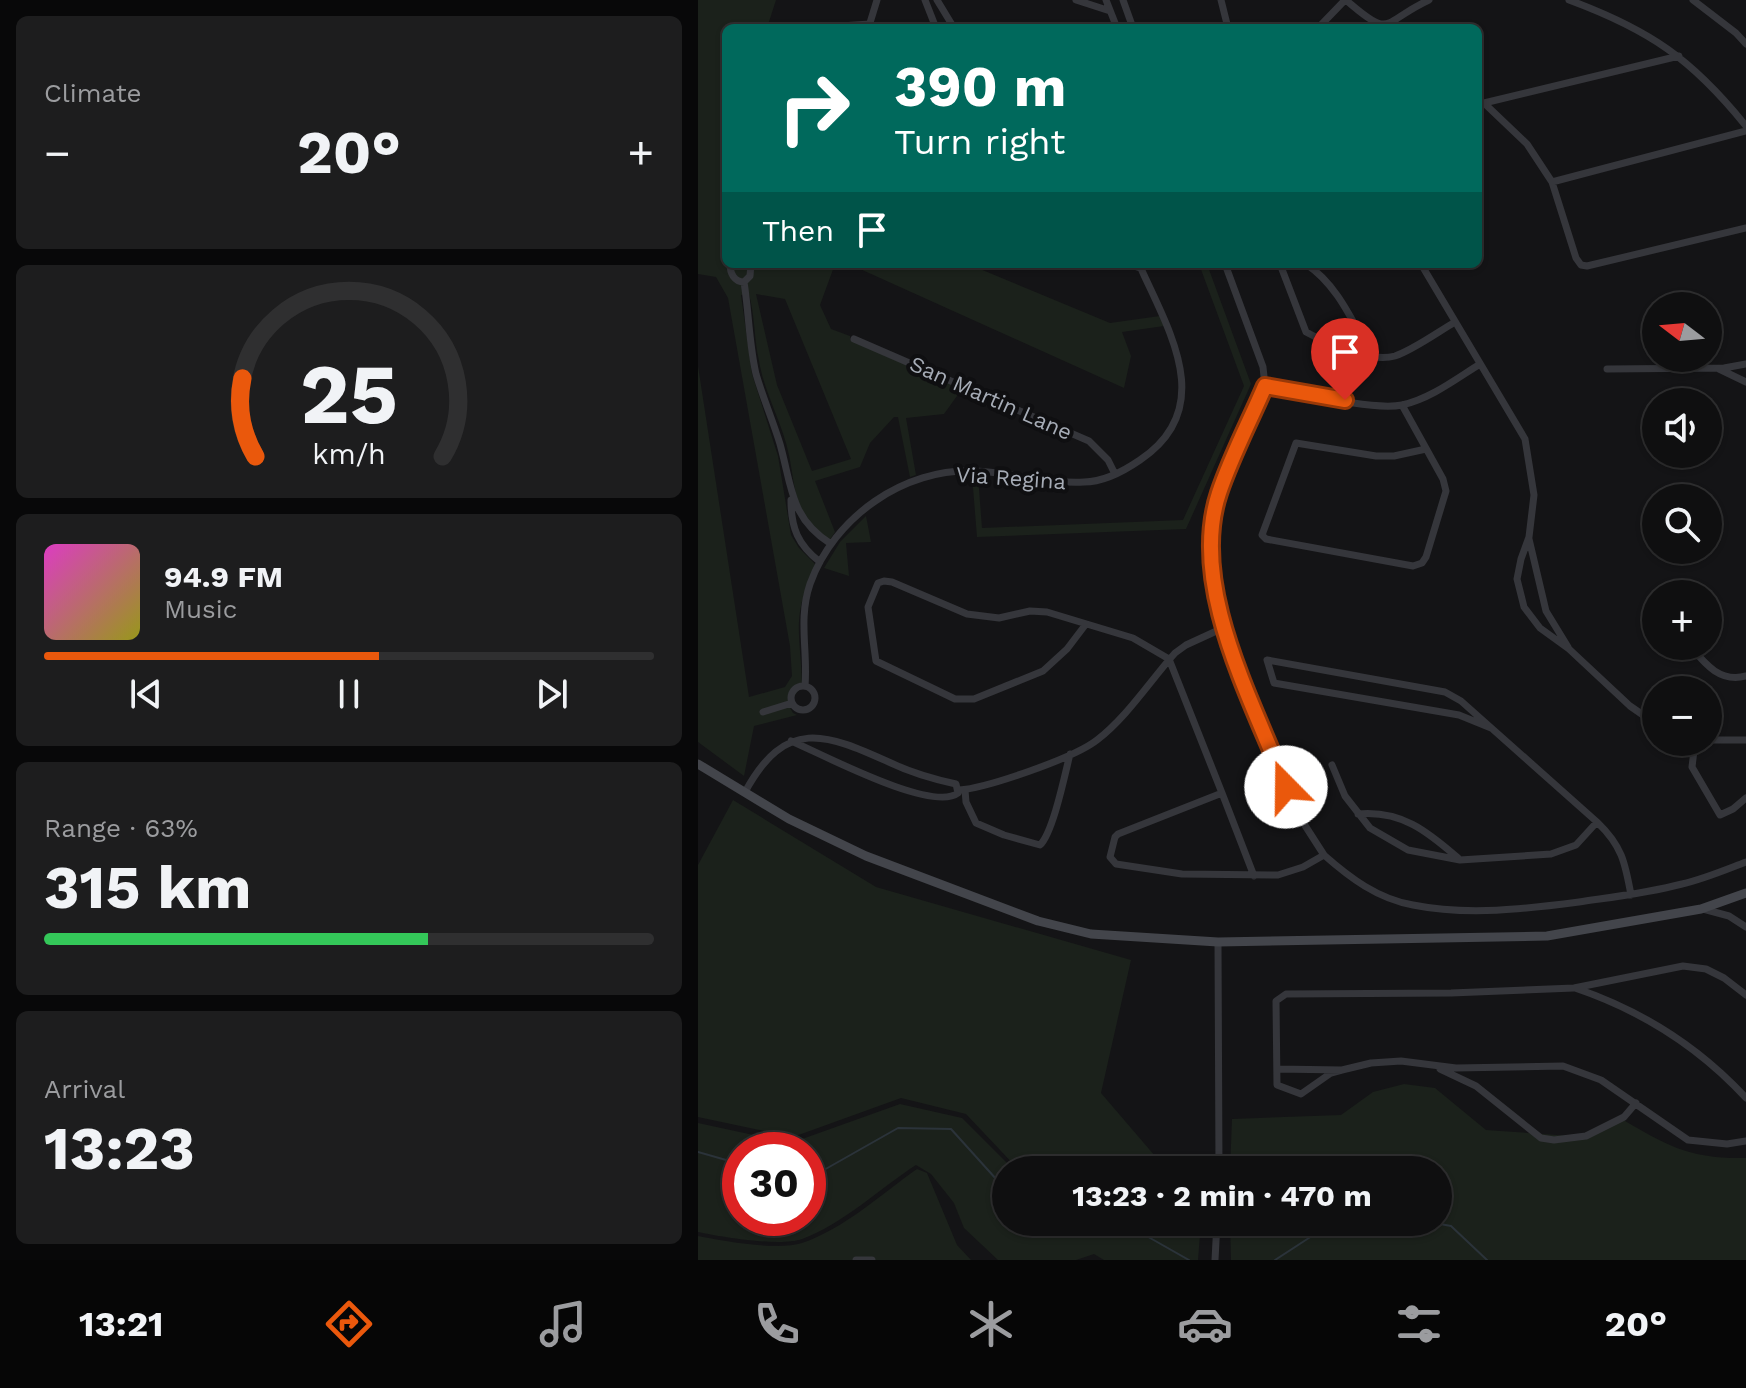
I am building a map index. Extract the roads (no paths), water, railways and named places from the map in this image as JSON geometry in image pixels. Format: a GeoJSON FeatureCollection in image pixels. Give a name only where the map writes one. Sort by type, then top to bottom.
{"type":"FeatureCollection","features":[{"type":"Feature","properties":{"kind":"street"},"geometry":{"type":"LineString","coordinates":[[870,24],[877,0]]}},
{"type":"Feature","properties":{"kind":"street"},"geometry":{"type":"LineString","coordinates":[[925,0],[934,24]]}},
{"type":"Feature","properties":{"kind":"street"},"geometry":{"type":"LineString","coordinates":[[937,0],[952,24]]}},
{"type":"Feature","properties":{"kind":"street"},"geometry":{"type":"LineString","coordinates":[[1076,0],[1110,11]]}},
{"type":"Feature","properties":{"kind":"street"},"geometry":{"type":"LineString","coordinates":[[1106,0],[1115,24]]}},
{"type":"Feature","properties":{"kind":"street"},"geometry":{"type":"LineString","coordinates":[[1123,0],[1132,24]]}},
{"type":"Feature","properties":{"kind":"street"},"geometry":{"type":"LineString","coordinates":[[1221,0],[1227,24]]}},
{"type":"Feature","properties":{"kind":"street"},"geometry":{"type":"LineString","coordinates":[[1322,24],[1345,0],[1377,24]]}},
{"type":"Feature","properties":{"kind":"street"},"geometry":{"type":"LineString","coordinates":[[1390,24],[1429,0]]}},
{"type":"Feature","properties":{"kind":"street"},"geometry":{"type":"LineString","coordinates":[[1552,182],[1746,129],[1717,90],[1679,56],[1617,18],[1569,0]]}},
{"type":"Feature","properties":{"kind":"street"},"geometry":{"type":"LineString","coordinates":[[1693,0],[1746,44]]}},
{"type":"Feature","properties":{"kind":"street"},"geometry":{"type":"LineString","coordinates":[[1482,101],[1679,56]]}},
{"type":"Feature","properties":{"kind":"street"},"geometry":{"type":"LineString","coordinates":[[1482,102],[1527,144],[1552,182],[1576,258],[1581,265],[1746,228]]}},
{"type":"Feature","properties":{"kind":"street"},"geometry":{"type":"LineString","coordinates":[[730,268],[731,274],[744,282]]}},
{"type":"Feature","properties":{"kind":"street"},"geometry":{"type":"LineString","coordinates":[[744,282],[750,276],[751,268]]}},
{"type":"Feature","properties":{"kind":"street","name":"Via Regina"},"geometry":{"type":"LineString","coordinates":[[805,686],[803,615],[810,583],[831,544],[865,506],[926,477],[972,471],[1086,482],[1115,474],[1156,448],[1174,421],[1181,399],[1182,372],[1178,350],[1141,268]]}},
{"type":"Feature","properties":{"kind":"street"},"geometry":{"type":"LineString","coordinates":[[1226,268],[1263,367],[1265,386],[1218,495],[1211,538],[1213,582],[1223,628],[1297,813],[1324,855],[1347,876],[1372,891],[1412,905],[1463,910],[1519,910],[1631,895],[1684,884],[1746,862]]}},
{"type":"Feature","properties":{"kind":"street"},"geometry":{"type":"LineString","coordinates":[[1282,268],[1306,332],[1328,344],[1372,356],[1395,356],[1455,322]]}},
{"type":"Feature","properties":{"kind":"street"},"geometry":{"type":"LineString","coordinates":[[1312,268],[1332,287],[1372,356]]}},
{"type":"Feature","properties":{"kind":"street"},"geometry":{"type":"LineString","coordinates":[[1423,268],[1525,439],[1534,495],[1529,537],[1517,579],[1524,607],[1540,628],[1569,649],[1642,714]]}},
{"type":"Feature","properties":{"kind":"street"},"geometry":{"type":"LineString","coordinates":[[744,282],[756,372],[782,452],[796,538],[820,562]]}},
{"type":"Feature","properties":{"kind":"street","name":"San Martin Lane"},"geometry":{"type":"LineString","coordinates":[[854,339],[1089,441],[1108,460],[1115,474]]}},
{"type":"Feature","properties":{"kind":"street"},"geometry":{"type":"LineString","coordinates":[[1265,386],[1371,405],[1402,405],[1436,391],[1480,364]]}},
{"type":"Feature","properties":{"kind":"street"},"geometry":{"type":"LineString","coordinates":[[1722,367],[1746,364]]}},
{"type":"Feature","properties":{"kind":"street"},"geometry":{"type":"LineString","coordinates":[[1607,369],[1642,369]]}},
{"type":"Feature","properties":{"kind":"street"},"geometry":{"type":"LineString","coordinates":[[1722,371],[1746,382]]}},
{"type":"Feature","properties":{"kind":"street"},"geometry":{"type":"LineString","coordinates":[[1402,405],[1443,479],[1446,491],[1422,563],[1413,566],[1266,539],[1262,535],[1296,443],[1376,456],[1394,456],[1426,449]]}},
{"type":"Feature","properties":{"kind":"street"},"geometry":{"type":"LineString","coordinates":[[791,494],[814,533],[831,544]]}},
{"type":"Feature","properties":{"kind":"street"},"geometry":{"type":"LineString","coordinates":[[1529,537],[1546,611],[1569,649]]}},
{"type":"Feature","properties":{"kind":"street"},"geometry":{"type":"LineString","coordinates":[[1086,624],[1067,649],[1043,671],[974,699],[963,700],[876,661],[868,607],[878,583],[884,581],[967,614],[999,618],[1030,611],[1047,612],[1133,638],[1169,659],[1254,876]]}},
{"type":"Feature","properties":{"kind":"street"},"geometry":{"type":"LineString","coordinates":[[791,741],[892,786],[936,798],[954,797],[962,790],[979,789],[1092,743],[1108,730],[1169,659],[1186,645],[1223,628]]}},
{"type":"Feature","properties":{"kind":"street"},"geometry":{"type":"LineString","coordinates":[[1491,728],[1459,715],[1274,683],[1267,660],[1445,692],[1461,701],[1597,822],[1613,838],[1620,849],[1631,895]]}},
{"type":"Feature","properties":{"kind":"street"},"geometry":{"type":"LineString","coordinates":[[1702,660],[1713,672],[1723,676],[1746,676]]}},
{"type":"Feature","properties":{"kind":"street"},"geometry":{"type":"LineString","coordinates":[[1331,672],[1332,693]]}},
{"type":"Feature","properties":{"kind":"street"},"geometry":{"type":"LineString","coordinates":[[805,686],[814,694],[812,706],[801,711],[792,703],[791,696],[795,689],[805,686]]}},
{"type":"Feature","properties":{"kind":"street"},"geometry":{"type":"LineString","coordinates":[[1407,686],[1410,706]]}},
{"type":"Feature","properties":{"kind":"street"},"geometry":{"type":"LineString","coordinates":[[763,712],[792,703]]}},
{"type":"Feature","properties":{"kind":"street"},"geometry":{"type":"LineString","coordinates":[[745,792],[768,758],[791,741],[828,737],[926,777],[956,784],[962,790],[976,823],[1040,845],[1050,827],[1070,754]]}},
{"type":"Feature","properties":{"kind":"street"},"geometry":{"type":"LineString","coordinates":[[1722,740],[1746,740]]}},
{"type":"Feature","properties":{"kind":"street"},"geometry":{"type":"LineString","coordinates":[[1693,756],[1692,767],[1720,815],[1746,798]]}},
{"type":"Feature","properties":{"kind":"street"},"geometry":{"type":"LineString","coordinates":[[698,764],[789,819],[866,856],[1038,921],[1091,934],[1218,942],[1547,936],[1701,909],[1746,893]]}},
{"type":"Feature","properties":{"kind":"street"},"geometry":{"type":"LineString","coordinates":[[1332,765],[1345,796],[1370,828],[1408,850],[1460,860],[1551,854],[1576,845],[1597,822]]}},
{"type":"Feature","properties":{"kind":"street"},"geometry":{"type":"LineString","coordinates":[[1222,793],[1118,834],[1110,857],[1116,864],[1182,874],[1254,876],[1278,875],[1303,867],[1324,855]]}},
{"type":"Feature","properties":{"kind":"street"},"geometry":{"type":"LineString","coordinates":[[1358,814],[1372,813],[1408,820],[1427,831],[1460,860]]}},
{"type":"Feature","properties":{"kind":"street"},"geometry":{"type":"LineString","coordinates":[[1701,909],[1729,916],[1746,927]]}},
{"type":"Feature","properties":{"kind":"street"},"geometry":{"type":"LineString","coordinates":[[1218,942],[1219,1156]]}},
{"type":"Feature","properties":{"kind":"street"},"geometry":{"type":"LineString","coordinates":[[1746,995],[1706,969],[1683,966],[1574,988],[1451,993],[1286,994],[1276,1001],[1277,1085],[1301,1094],[1331,1073],[1371,1063],[1401,1061],[1482,1069],[1563,1066],[1601,1080],[1688,1140],[1727,1144],[1746,1141]]}},
{"type":"Feature","properties":{"kind":"street"},"geometry":{"type":"LineString","coordinates":[[1613,1001],[1614,980]]}},
{"type":"Feature","properties":{"kind":"street"},"geometry":{"type":"LineString","coordinates":[[1574,988],[1613,1001],[1675,1036],[1746,1098]]}},
{"type":"Feature","properties":{"kind":"street"},"geometry":{"type":"LineString","coordinates":[[1430,1065],[1476,1086],[1534,1135],[1554,1140],[1586,1136],[1624,1117],[1636,1103]]}},
{"type":"Feature","properties":{"kind":"street"},"geometry":{"type":"LineString","coordinates":[[1277,1069],[1342,1070]]}},
{"type":"Feature","properties":{"kind":"street"},"geometry":{"type":"LineString","coordinates":[[1476,1086],[1482,1069]]}},
{"type":"Feature","properties":{"kind":"street"},"geometry":{"type":"LineString","coordinates":[[1215,1260],[1216,1236]]}},
{"type":"Feature","properties":{"kind":"street"},"geometry":{"type":"LineString","coordinates":[[856,1260],[872,1260]]}},
{"type":"Feature","properties":{"kind":"waterway"},"geometry":{"type":"LineString","coordinates":[[826,1169],[898,1128],[951,1129],[992,1174]]}},
{"type":"Feature","properties":{"kind":"waterway"},"geometry":{"type":"LineString","coordinates":[[698,1152],[722,1159]]}},
{"type":"Feature","properties":{"kind":"waterway"},"geometry":{"type":"LineString","coordinates":[[1452,1227],[1487,1260]]}},
{"type":"Feature","properties":{"kind":"waterway"},"geometry":{"type":"LineString","coordinates":[[1147,1236],[1189,1260]]}},
{"type":"Feature","properties":{"kind":"waterway"},"geometry":{"type":"LineString","coordinates":[[1275,1260],[1312,1236]]}}]}
